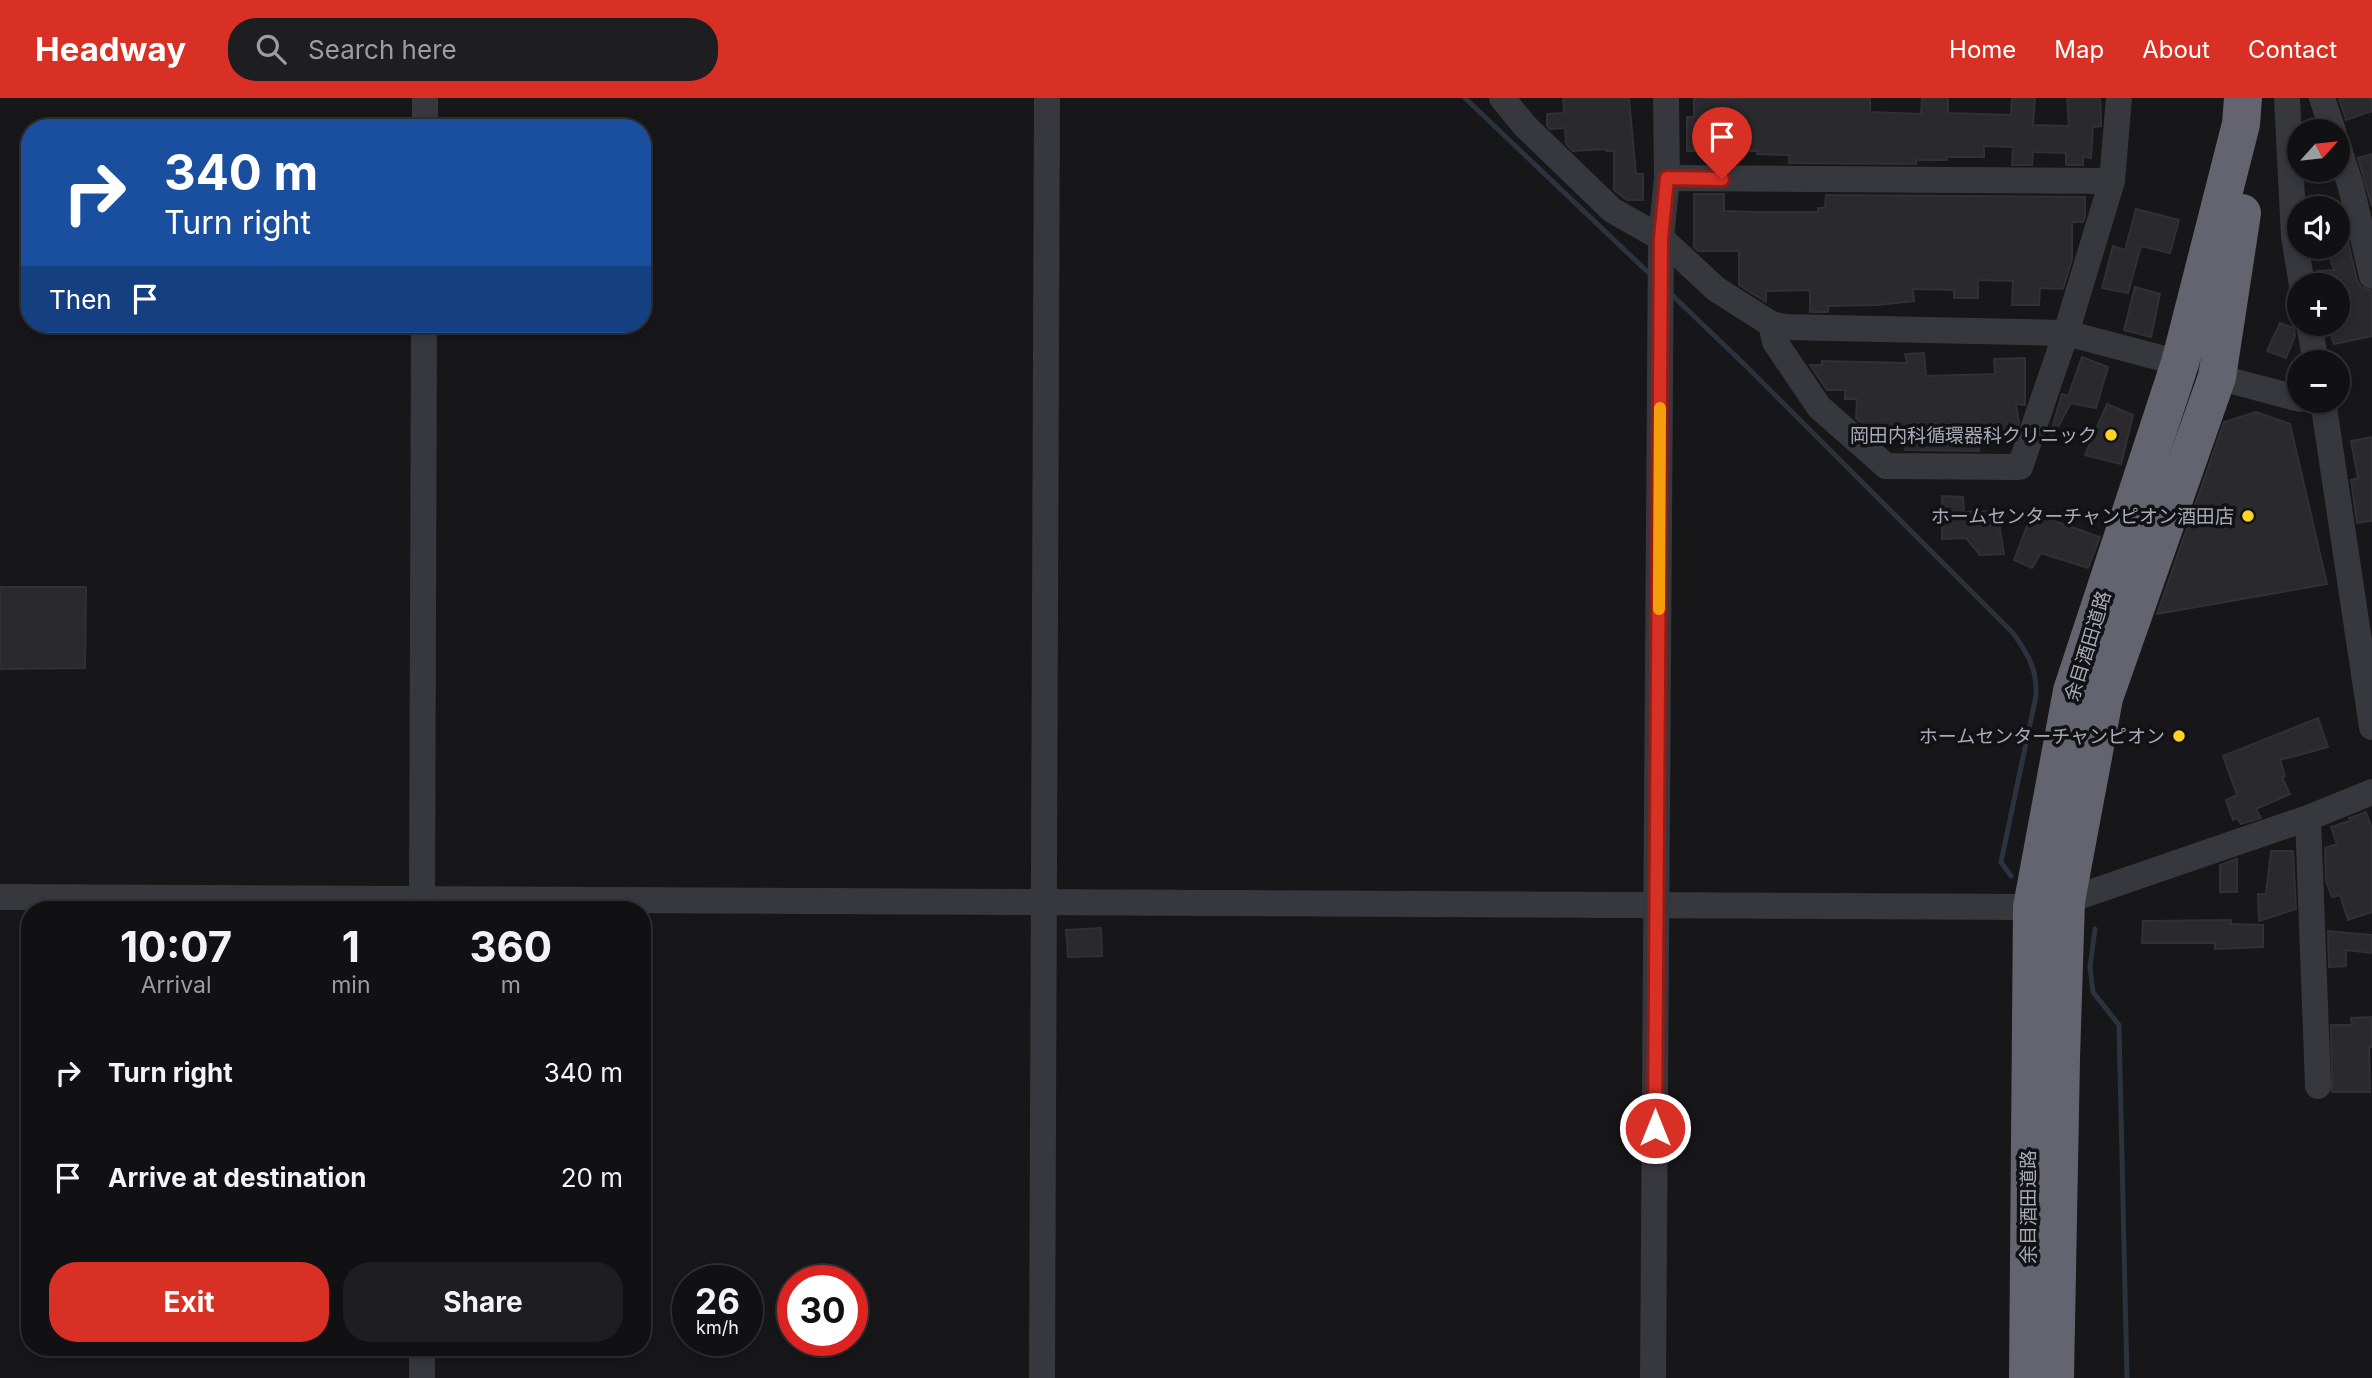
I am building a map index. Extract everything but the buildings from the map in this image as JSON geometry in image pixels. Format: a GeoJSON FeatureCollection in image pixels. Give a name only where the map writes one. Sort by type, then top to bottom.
{"type":"FeatureCollection","features":[{"type":"Feature","properties":{"kind":"highway","name":"余目酒田道路"},"geometry":{"type":"LineString","coordinates":[[2028,1378],[2049,904],[2072,691],[2179,363],[2241,124],[2243,98]]}},
{"type":"Feature","properties":{"kind":"highway","name":"余目酒田道路"},"geometry":{"type":"LineString","coordinates":[[2056,1378],[2060,1072],[2049,904],[2104,698],[2217,377],[2240,222],[2266,98]]}},
{"type":"Feature","properties":{"kind":"street"},"geometry":{"type":"LineString","coordinates":[[425,98],[425,119]]}},
{"type":"Feature","properties":{"kind":"street"},"geometry":{"type":"LineString","coordinates":[[1042,1378],[1047,98]]}},
{"type":"Feature","properties":{"kind":"street"},"geometry":{"type":"LineString","coordinates":[[1502,98],[1525,126],[1612,210],[1661,238],[1716,289],[1771,324],[1784,327],[2066,333],[2179,363]]}},
{"type":"Feature","properties":{"kind":"street"},"geometry":{"type":"LineString","coordinates":[[1525,126],[1526,98]]}},
{"type":"Feature","properties":{"kind":"street"},"geometry":{"type":"LineString","coordinates":[[1653,1378],[1661,238],[1667,178],[1667,98]]}},
{"type":"Feature","properties":{"kind":"street"},"geometry":{"type":"LineString","coordinates":[[1771,324],[1775,342],[1819,407],[1885,466],[2020,467],[2066,333],[2112,181],[2119,98]]}},
{"type":"Feature","properties":{"kind":"street"},"geometry":{"type":"LineString","coordinates":[[2287,98],[2294,237],[2300,273]]}},
{"type":"Feature","properties":{"kind":"street"},"geometry":{"type":"LineString","coordinates":[[2322,98],[2329,119]]}},
{"type":"Feature","properties":{"kind":"street"},"geometry":{"type":"LineString","coordinates":[[1667,178],[2112,181]]}},
{"type":"Feature","properties":{"kind":"street"},"geometry":{"type":"LineString","coordinates":[[2349,182],[2372,276]]}},
{"type":"Feature","properties":{"kind":"street"},"geometry":{"type":"LineString","coordinates":[[422,901],[424,333]]}},
{"type":"Feature","properties":{"kind":"street"},"geometry":{"type":"LineString","coordinates":[[2217,377],[2287,394]]}},
{"type":"Feature","properties":{"kind":"street"},"geometry":{"type":"LineString","coordinates":[[2315,413],[2372,727]]}},
{"type":"Feature","properties":{"kind":"street"},"geometry":{"type":"LineString","coordinates":[[651,903],[2049,904],[2308,818],[2372,792]]}},
{"type":"Feature","properties":{"kind":"street"},"geometry":{"type":"LineString","coordinates":[[2308,818],[2318,1086]]}},
{"type":"Feature","properties":{"kind":"street"},"geometry":{"type":"LineString","coordinates":[[0,897],[241,901]]}},
{"type":"Feature","properties":{"kind":"street"},"geometry":{"type":"LineString","coordinates":[[422,1356],[422,1378]]}},
{"type":"Feature","properties":{"kind":"waterway"},"geometry":{"type":"LineString","coordinates":[[1465,98],[1653,277]]}},
{"type":"Feature","properties":{"kind":"waterway"},"geometry":{"type":"LineString","coordinates":[[1670,293],[2014,634],[2024,649],[2033,670],[2036,696],[2001,862],[2011,876]]}},
{"type":"Feature","properties":{"kind":"waterway"},"geometry":{"type":"LineString","coordinates":[[2095,929],[2090,967],[2093,992],[2119,1025],[2127,1378]]}},
{"type":"Feature","properties":{"kind":"slow traffic"},"geometry":{"type":"LineString","coordinates":[[1659,609],[1660,408]]}},
{"type":"Feature","properties":{"kind":"place","name":"岡田内科循環器科クリニック"},"geometry":{"type":"Point","coordinates":[2111,435]}},
{"type":"Feature","properties":{"kind":"place","name":"ホームセンターチャンピオン酒田店"},"geometry":{"type":"Point","coordinates":[2248,516]}},
{"type":"Feature","properties":{"kind":"place","name":"ホームセンターチャンピオン"},"geometry":{"type":"Point","coordinates":[2179,736]}},
{"type":"Feature","properties":{"kind":"route"},"geometry":{"type":"LineString","coordinates":[[1655,1128],[1661,238],[1667,178],[1722,179]]}}]}
